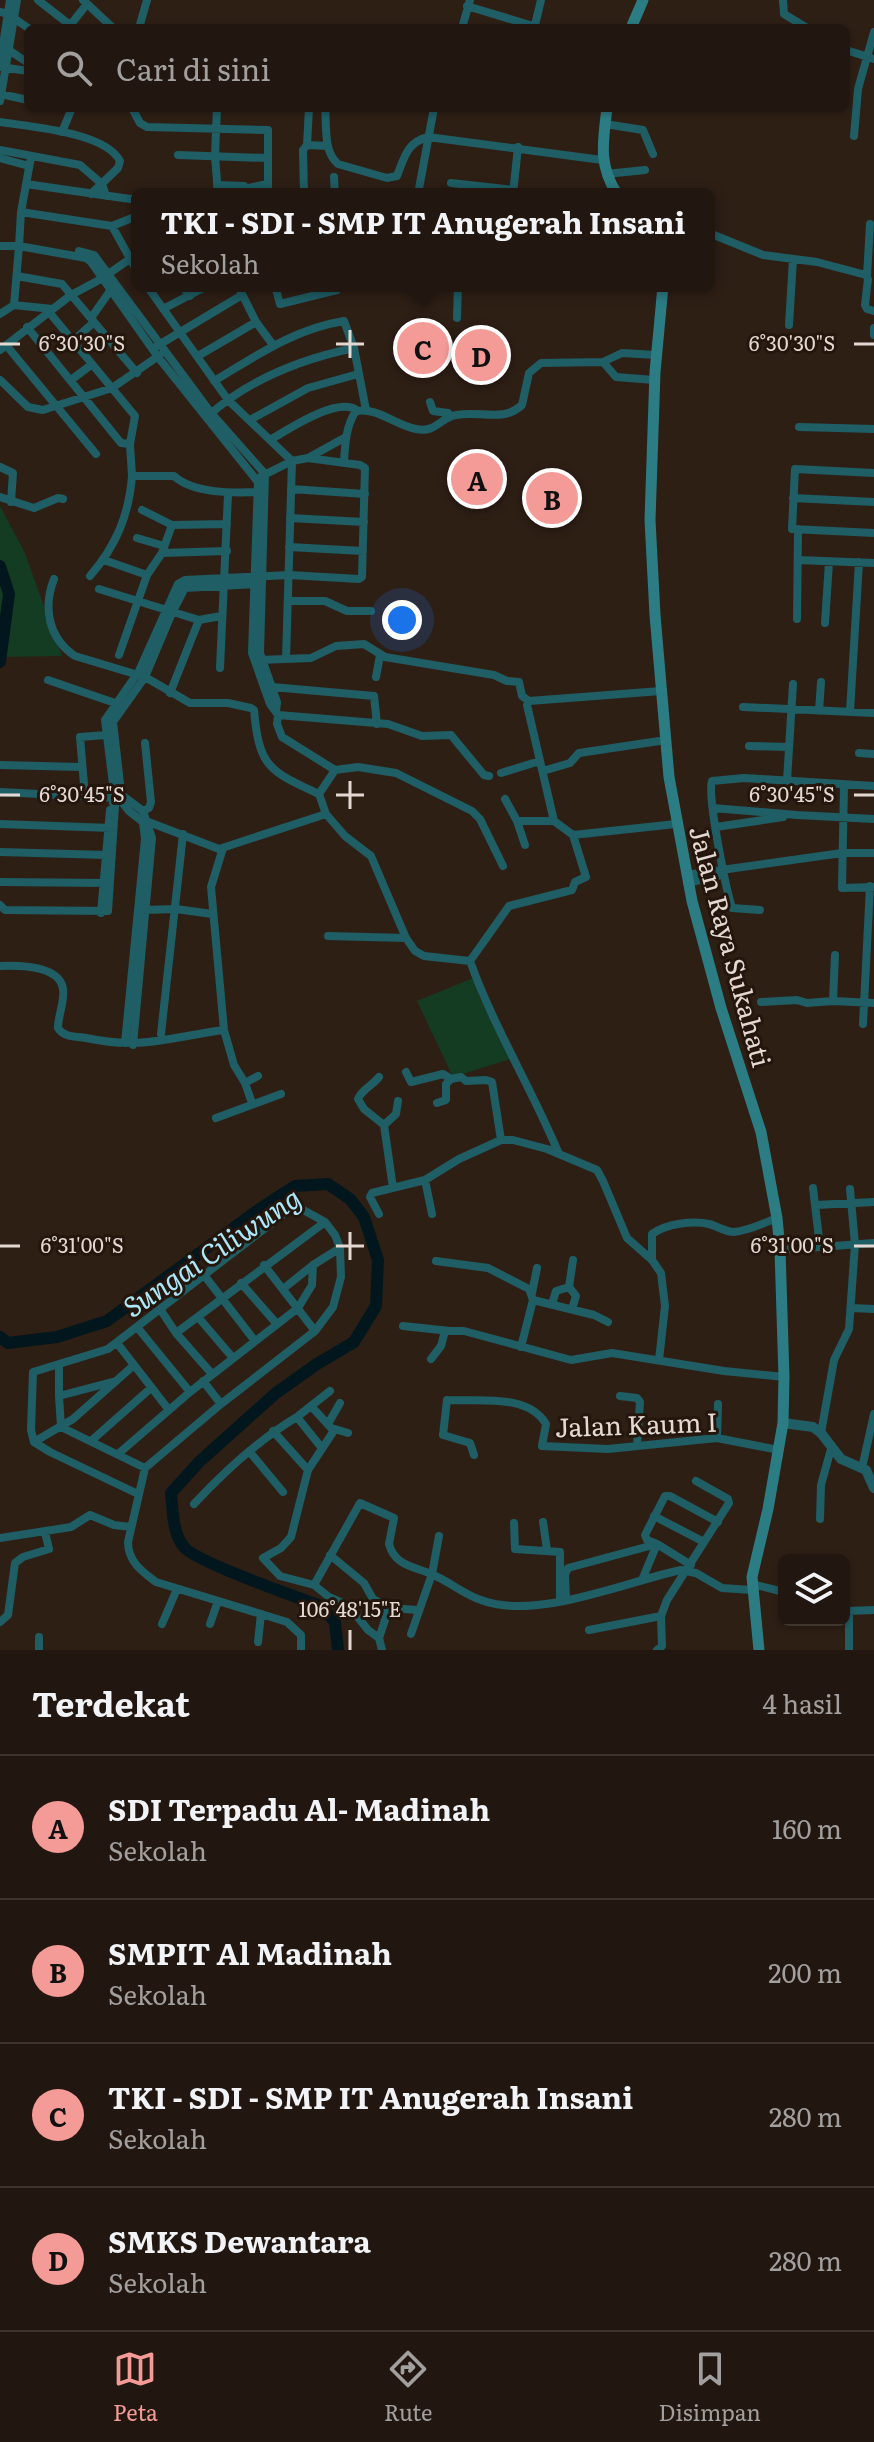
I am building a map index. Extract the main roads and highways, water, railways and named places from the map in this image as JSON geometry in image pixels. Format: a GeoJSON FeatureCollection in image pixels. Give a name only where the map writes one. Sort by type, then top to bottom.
{"type":"FeatureCollection","features":[{"type":"Feature","properties":{"kind":"main road"},"geometry":{"type":"LineString","coordinates":[[634,24],[643,0]]}},
{"type":"Feature","properties":{"kind":"main road"},"geometry":{"type":"LineString","coordinates":[[606,112],[602,160],[614,188]]}},
{"type":"Feature","properties":{"kind":"main road","name":"Jalan Raya Sukahati"},"geometry":{"type":"LineString","coordinates":[[662,292],[654,380],[650,520],[661,691],[676,824],[721,1008],[761,1132],[780,1250],[783,1423],[752,1587],[759,1650]]}},
{"type":"Feature","properties":{"kind":"waterway","name":"Sungai Ciliwung"},"geometry":{"type":"LineString","coordinates":[[0,566],[9,594],[0,662]]}},
{"type":"Feature","properties":{"kind":"waterway","name":"Sungai Ciliwung"},"geometry":{"type":"LineString","coordinates":[[0,1337],[8,1343],[57,1337],[107,1321],[295,1186],[328,1184],[350,1199],[364,1217],[378,1260],[376,1306],[354,1342],[276,1393],[199,1462],[171,1493],[175,1528],[184,1547],[226,1570],[321,1606],[335,1622],[338,1650]]}},
{"type":"Feature","properties":{"kind":"place","name":"TKI - SDI - SMP IT Anugerah Insani"},"geometry":{"type":"Point","coordinates":[423,348]}},
{"type":"Feature","properties":{"kind":"place","name":"SMKS Dewantara"},"geometry":{"type":"Point","coordinates":[481,355]}},
{"type":"Feature","properties":{"kind":"place","name":"SDI Terpadu Al- Madinah"},"geometry":{"type":"Point","coordinates":[477,479]}},
{"type":"Feature","properties":{"kind":"place","name":"SMPIT Al Madinah"},"geometry":{"type":"Point","coordinates":[552,498]}}]}
